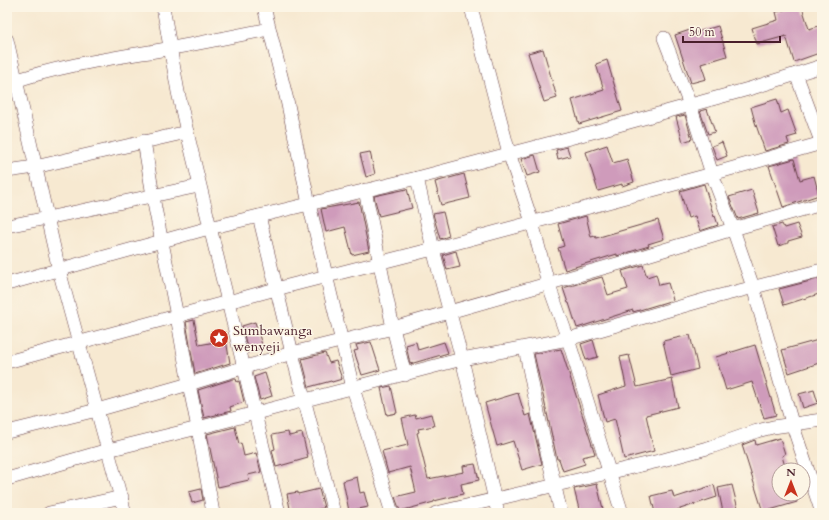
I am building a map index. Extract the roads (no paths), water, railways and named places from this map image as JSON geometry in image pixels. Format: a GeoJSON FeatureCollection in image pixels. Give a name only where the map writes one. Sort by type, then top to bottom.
{"type":"FeatureCollection","features":[{"type":"Feature","properties":{"kind":"street"},"geometry":{"type":"LineString","coordinates":[[163,7],[199,186],[227,303],[256,413],[279,513]]}},
{"type":"Feature","properties":{"kind":"street"},"geometry":{"type":"LineString","coordinates":[[264,7],[353,388],[392,513]]}},
{"type":"Feature","properties":{"kind":"street"},"geometry":{"type":"LineString","coordinates":[[471,7],[509,153],[532,222],[548,283],[568,339],[622,513]]}},
{"type":"Feature","properties":{"kind":"street"},"geometry":{"type":"LineString","coordinates":[[11,82],[88,62],[269,29]]}},
{"type":"Feature","properties":{"kind":"street"},"geometry":{"type":"LineString","coordinates":[[664,38],[690,105],[712,174],[753,287],[792,423],[822,513]]}},
{"type":"Feature","properties":{"kind":"street"},"geometry":{"type":"LineString","coordinates":[[7,40],[11,82],[35,167],[59,270],[125,513]]}},
{"type":"Feature","properties":{"kind":"street"},"geometry":{"type":"LineString","coordinates":[[7,284],[210,228],[417,178],[690,105],[822,66]]}},
{"type":"Feature","properties":{"kind":"street"},"geometry":{"type":"LineString","coordinates":[[7,362],[276,289],[433,249],[822,143],[796,74]]}},
{"type":"Feature","properties":{"kind":"street"},"geometry":{"type":"LineString","coordinates":[[7,171],[35,167],[187,132]]}},
{"type":"Feature","properties":{"kind":"street"},"geometry":{"type":"LineString","coordinates":[[144,141],[152,196],[177,316],[188,384],[198,428],[213,513]]}},
{"type":"Feature","properties":{"kind":"street"},"geometry":{"type":"LineString","coordinates":[[417,178],[433,249],[462,359],[498,513]]}},
{"type":"Feature","properties":{"kind":"street"},"geometry":{"type":"LineString","coordinates":[[7,226],[199,186]]}},
{"type":"Feature","properties":{"kind":"street"},"geometry":{"type":"LineString","coordinates":[[365,190],[393,328],[405,375]]}},
{"type":"Feature","properties":{"kind":"street"},"geometry":{"type":"LineString","coordinates":[[7,432],[97,410],[292,353],[393,328],[822,204]]}},
{"type":"Feature","properties":{"kind":"street"},"geometry":{"type":"LineString","coordinates":[[259,216],[304,401],[334,513]]}},
{"type":"Feature","properties":{"kind":"street"},"geometry":{"type":"LineString","coordinates":[[7,479],[108,450],[304,401],[462,359],[568,339],[753,287],[822,270]]}},
{"type":"Feature","properties":{"kind":"street"},"geometry":{"type":"LineString","coordinates":[[525,348],[536,405],[561,513]]}},
{"type":"Feature","properties":{"kind":"street"},"geometry":{"type":"LineString","coordinates":[[437,513],[554,484],[663,460],[711,447],[757,431],[792,423],[822,420]]}},
{"type":"Feature","properties":{"kind":"street"},"geometry":{"type":"LineString","coordinates":[[49,513],[122,498]]}},
{"type":"Feature","properties":{"kind":"place","name":"Sumbawanga wenyeji"},"geometry":{"type":"Point","coordinates":[219,338]}}]}
